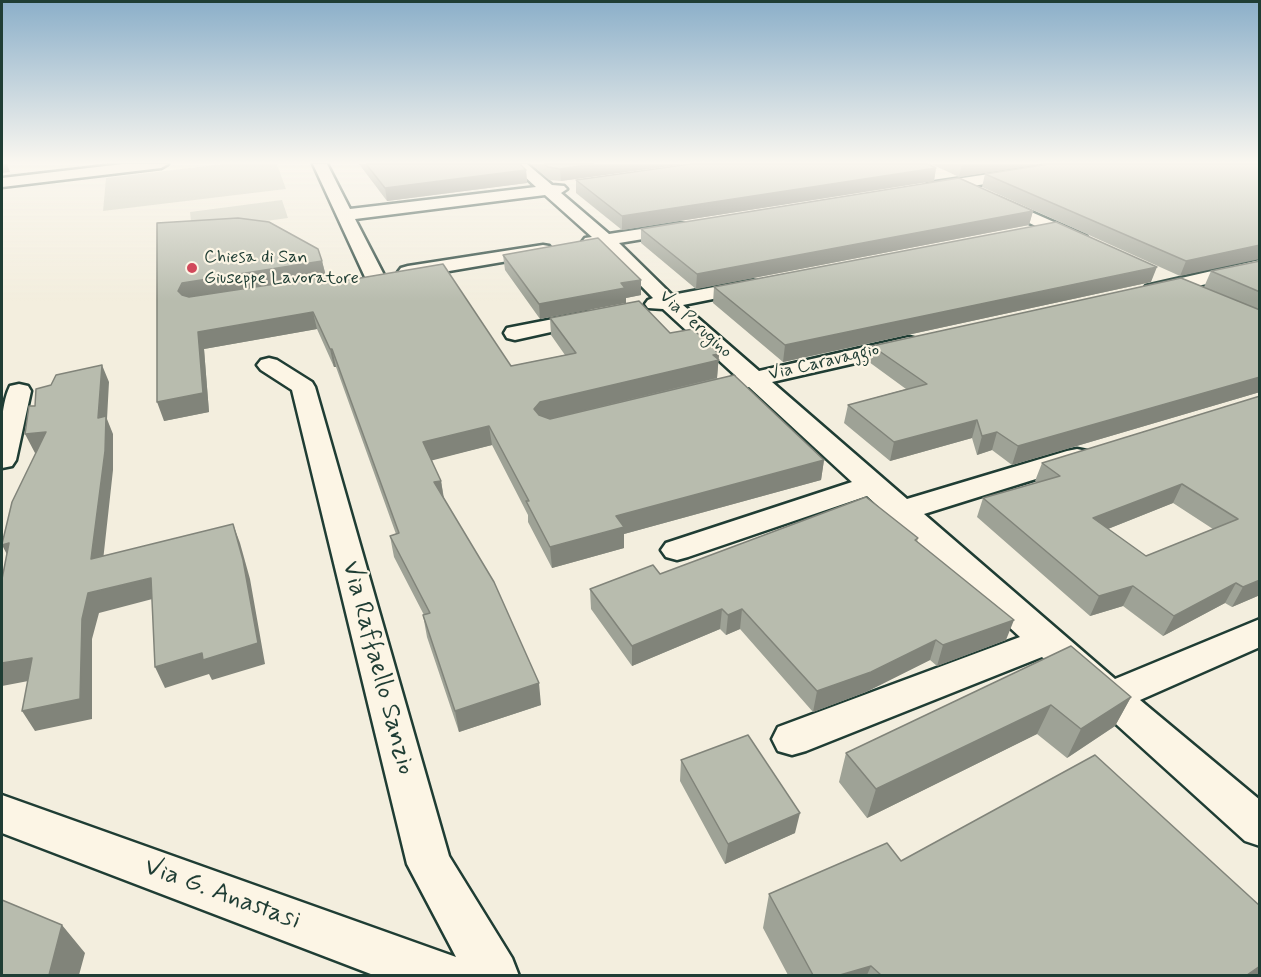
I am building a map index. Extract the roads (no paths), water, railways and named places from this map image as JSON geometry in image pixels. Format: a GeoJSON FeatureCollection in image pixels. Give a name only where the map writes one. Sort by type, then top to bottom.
{"type":"FeatureCollection","features":[{"type":"Feature","properties":{"kind":"street"},"geometry":{"type":"LineString","coordinates":[[341,210],[375,277]]}},
{"type":"Feature","properties":{"kind":"street"},"geometry":{"type":"LineString","coordinates":[[343,215],[388,210]]}},
{"type":"Feature","properties":{"kind":"street","name":"Via Perugino"},"geometry":{"type":"LineString","coordinates":[[578,210],[668,302],[1110,697],[1260,827]]}},
{"type":"Feature","properties":{"kind":"street"},"geometry":{"type":"LineString","coordinates":[[1013,210],[1095,247]]}},
{"type":"Feature","properties":{"kind":"street"},"geometry":{"type":"LineString","coordinates":[[352,281],[691,226]]}},
{"type":"Feature","properties":{"kind":"street"},"geometry":{"type":"LineString","coordinates":[[1019,235],[1054,228]]}},
{"type":"Feature","properties":{"kind":"street"},"geometry":{"type":"LineString","coordinates":[[1130,295],[1260,266]]}},
{"type":"Feature","properties":{"kind":"street"},"geometry":{"type":"LineString","coordinates":[[1146,270],[1207,299]]}},
{"type":"Feature","properties":{"kind":"street"},"geometry":{"type":"LineString","coordinates":[[635,308],[774,282]]}},
{"type":"Feature","properties":{"kind":"street"},"geometry":{"type":"LineString","coordinates":[[515,333],[613,313]]}},
{"type":"Feature","properties":{"kind":"street","name":"Via Caravaggio"},"geometry":{"type":"LineString","coordinates":[[720,387],[925,340]]}},
{"type":"Feature","properties":{"kind":"street","name":"Via Raffaello Sanzio"},"geometry":{"type":"LineString","coordinates":[[269,365],[303,387],[429,864],[494,975]]}},
{"type":"Feature","properties":{"kind":"street"},"geometry":{"type":"LineString","coordinates":[[2,460],[19,391]]}},
{"type":"Feature","properties":{"kind":"street"},"geometry":{"type":"LineString","coordinates":[[902,511],[1103,448]]}},
{"type":"Feature","properties":{"kind":"street"},"geometry":{"type":"LineString","coordinates":[[676,550],[872,485]]}},
{"type":"Feature","properties":{"kind":"street"},"geometry":{"type":"LineString","coordinates":[[1110,697],[1260,632]]}},
{"type":"Feature","properties":{"kind":"street"},"geometry":{"type":"LineString","coordinates":[[792,739],[1047,641]]}},
{"type":"Feature","properties":{"kind":"street","name":"Via G. Anastasi"},"geometry":{"type":"LineString","coordinates":[[2,814],[442,975]]}},
{"type":"Feature","properties":{"kind":"place","name":"Chiesa di San Giuseppe Lavoratore"},"geometry":{"type":"Point","coordinates":[192,268]}}]}
